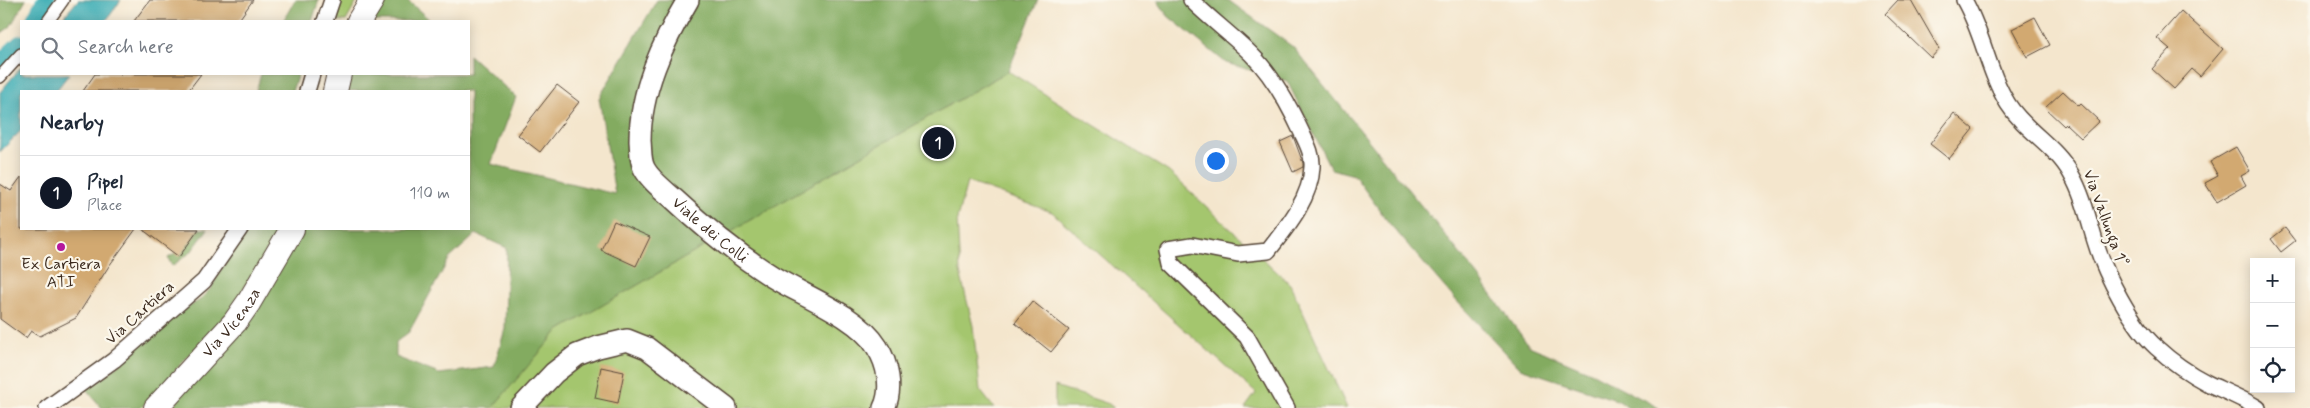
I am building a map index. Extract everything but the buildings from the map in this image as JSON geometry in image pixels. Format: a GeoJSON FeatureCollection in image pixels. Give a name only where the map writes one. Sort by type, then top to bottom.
{"type":"FeatureCollection","features":[{"type":"Feature","properties":{"kind":"main road"},"geometry":{"type":"LineString","coordinates":[[360,20],[372,0]]}},
{"type":"Feature","properties":{"kind":"main road","name":"Viale dei Colli"},"geometry":{"type":"LineString","coordinates":[[688,0],[673,26],[645,94],[640,124],[641,153],[644,168],[653,180],[712,234],[773,277],[859,329],[876,346],[888,373],[888,400],[884,408]]}},
{"type":"Feature","properties":{"kind":"main road"},"geometry":{"type":"LineString","coordinates":[[335,90],[339,75]]}},
{"type":"Feature","properties":{"kind":"main road","name":"Via Vicenza"},"geometry":{"type":"LineString","coordinates":[[156,408],[235,322],[291,230]]}},
{"type":"Feature","properties":{"kind":"main road"},"geometry":{"type":"LineString","coordinates":[[522,408],[554,372],[577,355],[598,347],[627,340],[648,348],[726,408]]}},
{"type":"Feature","properties":{"kind":"street"},"geometry":{"type":"LineString","coordinates":[[49,20],[63,0]]}},
{"type":"Feature","properties":{"kind":"street"},"geometry":{"type":"LineString","coordinates":[[325,20],[332,0]]}},
{"type":"Feature","properties":{"kind":"street"},"geometry":{"type":"LineString","coordinates":[[1190,0],[1251,54],[1273,82],[1288,104],[1310,153],[1313,165],[1303,198],[1294,217],[1268,251],[1238,254],[1192,246],[1168,249],[1171,263],[1247,337],[1287,408]]}},
{"type":"Feature","properties":{"kind":"street","name":"Via Vallunga 1°"},"geometry":{"type":"LineString","coordinates":[[1964,0],[1976,21],[1995,78],[2008,104],[2021,121],[2061,158],[2071,174],[2084,200],[2096,244],[2114,290],[2138,324],[2156,348],[2204,382],[2258,408]]}},
{"type":"Feature","properties":{"kind":"street"},"geometry":{"type":"LineString","coordinates":[[0,77],[20,55]]}},
{"type":"Feature","properties":{"kind":"street"},"geometry":{"type":"LineString","coordinates":[[307,90],[312,75]]}},
{"type":"Feature","properties":{"kind":"street","name":"Via Cartiera"},"geometry":{"type":"LineString","coordinates":[[47,408],[114,360],[204,281],[239,230]]}},
{"type":"Feature","properties":{"kind":"green space"},"geometry":{"type":"Polygon","coordinates":[[[0,0],[26,0],[10,27],[0,34],[0,0]]]}},
{"type":"Feature","properties":{"kind":"green space"},"geometry":{"type":"Polygon","coordinates":[[[295,0],[319,0],[312,20],[284,20],[295,0]]]}},
{"type":"Feature","properties":{"kind":"green space"},"geometry":{"type":"Polygon","coordinates":[[[338,0],[358,0],[347,20],[331,20],[338,0]]]}},
{"type":"Feature","properties":{"kind":"green space"},"geometry":{"type":"Polygon","coordinates":[[[384,0],[407,0],[430,20],[372,20],[384,0]]]}},
{"type":"Feature","properties":{"kind":"green space"},"geometry":{"type":"Polygon","coordinates":[[[657,0],[1038,0],[1008,71],[558,331],[492,408],[172,408],[301,230],[470,230],[470,90],[345,90],[348,75],[470,75],[470,56],[516,97],[491,164],[615,194],[599,98],[657,0]],[[476,234],[449,259],[409,332],[396,342],[396,357],[439,374],[494,367],[505,329],[507,248],[476,234]]]}},
{"type":"Feature","properties":{"kind":"green space"},"geometry":{"type":"Polygon","coordinates":[[[1157,0],[1228,0],[1293,47],[1478,276],[1529,346],[1593,373],[1659,408],[1628,408],[1619,401],[1520,368],[1453,297],[1389,223],[1354,175],[1331,169],[1287,81],[1226,63],[1168,16],[1157,0]]]}},
{"type":"Feature","properties":{"kind":"green space"},"geometry":{"type":"Polygon","coordinates":[[[1008,71],[1169,172],[1290,284],[1347,408],[1245,408],[1256,393],[1052,212],[967,182],[957,219],[960,272],[973,326],[980,390],[994,408],[492,408],[558,331],[1008,71]]]}},
{"type":"Feature","properties":{"kind":"green space"},"geometry":{"type":"Polygon","coordinates":[[[261,75],[298,75],[292,90],[256,90],[261,75]]]}},
{"type":"Feature","properties":{"kind":"green space"},"geometry":{"type":"Polygon","coordinates":[[[198,230],[207,230],[191,252],[172,266],[168,258],[175,254],[180,257],[198,230]]]}},
{"type":"Feature","properties":{"kind":"green space"},"geometry":{"type":"Polygon","coordinates":[[[248,230],[278,230],[262,260],[228,313],[141,408],[102,408],[85,388],[106,376],[173,316],[200,300],[211,288],[227,259],[248,230]]]}},
{"type":"Feature","properties":{"kind":"green space"},"geometry":{"type":"Polygon","coordinates":[[[1055,386],[1109,404],[1114,408],[1055,408],[1055,386]]]}},
{"type":"Feature","properties":{"kind":"water"},"geometry":{"type":"Polygon","coordinates":[[[78,0],[121,0],[107,20],[61,20],[78,0]]]}},
{"type":"Feature","properties":{"kind":"water"},"geometry":{"type":"Polygon","coordinates":[[[20,68],[20,75],[68,75],[57,90],[20,90],[20,132],[0,152],[0,92],[20,68]]]}},
{"type":"Feature","properties":{"kind":"waterway"},"geometry":{"type":"LineString","coordinates":[[36,20],[46,0]]}},
{"type":"Feature","properties":{"kind":"waterway"},"geometry":{"type":"LineString","coordinates":[[0,64],[20,45]]}},
{"type":"Feature","properties":{"kind":"place","name":"Pipel"},"geometry":{"type":"Point","coordinates":[938,143]}},
{"type":"Feature","properties":{"kind":"place","name":"Ex Cartiera ATI"},"geometry":{"type":"Point","coordinates":[61,247]}}]}
